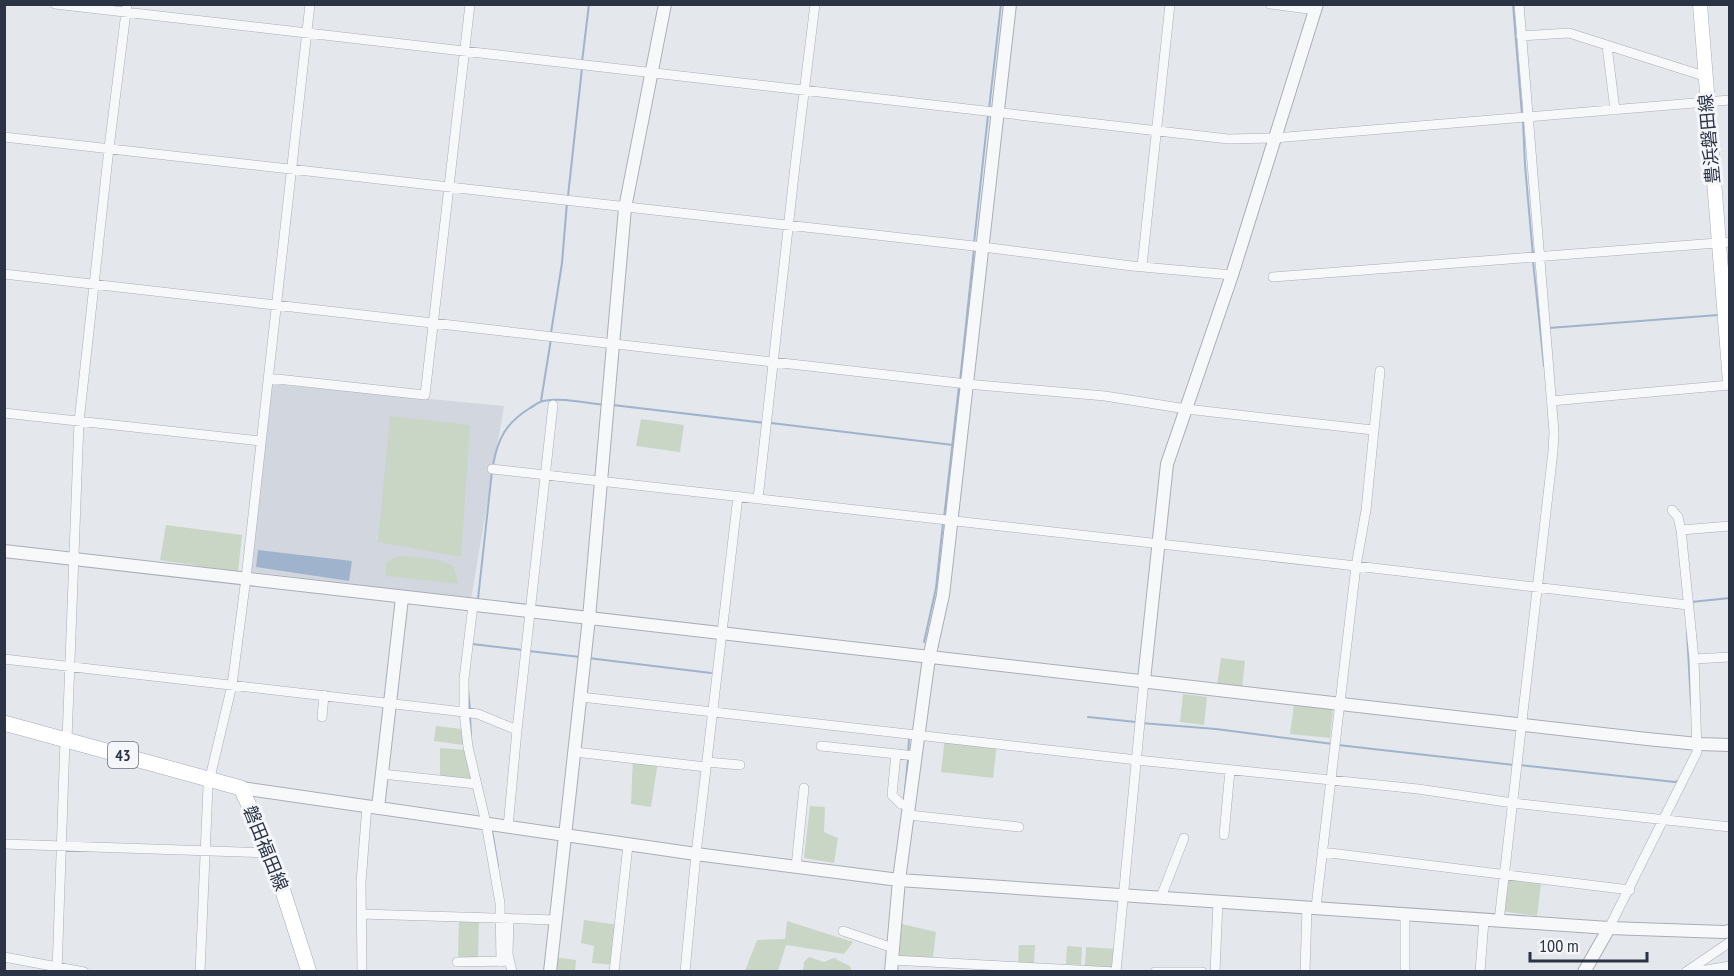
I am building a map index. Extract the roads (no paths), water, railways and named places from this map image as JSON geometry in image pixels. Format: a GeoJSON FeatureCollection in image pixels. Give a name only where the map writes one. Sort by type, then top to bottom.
{"type":"FeatureCollection","features":[{"type":"Feature","properties":{"kind":"main road","name":"豊浜磐田線"},"geometry":{"type":"LineString","coordinates":[[1700,4],[1706,102],[1724,242],[1730,383]]}},
{"type":"Feature","properties":{"kind":"main road","name":"磐田福田線"},"geometry":{"type":"LineString","coordinates":[[4,723],[241,788],[271,853],[309,972]]}},
{"type":"Feature","properties":{"kind":"street"},"geometry":{"type":"LineString","coordinates":[[55,4],[127,9],[465,52],[1228,139],[1275,138],[1730,100]]}},
{"type":"Feature","properties":{"kind":"street"},"geometry":{"type":"LineString","coordinates":[[200,972],[210,778],[232,685],[246,578],[310,4]]}},
{"type":"Feature","properties":{"kind":"street"},"geometry":{"type":"LineString","coordinates":[[268,378],[425,395],[470,4]]}},
{"type":"Feature","properties":{"kind":"street"},"geometry":{"type":"LineString","coordinates":[[550,972],[603,481],[625,208],[665,4]]}},
{"type":"Feature","properties":{"kind":"street"},"geometry":{"type":"LineString","coordinates":[[758,499],[815,4]]}},
{"type":"Feature","properties":{"kind":"street"},"geometry":{"type":"LineString","coordinates":[[1010,4],[943,594],[929,658],[919,734],[906,755],[892,795],[907,808],[1019,828]]}},
{"type":"Feature","properties":{"kind":"street"},"geometry":{"type":"LineString","coordinates":[[1142,266],[1170,4]]}},
{"type":"Feature","properties":{"kind":"street"},"geometry":{"type":"LineString","coordinates":[[843,931],[890,956],[1008,969],[1116,972],[1167,464],[1232,275],[1316,7],[1270,4]]}},
{"type":"Feature","properties":{"kind":"street"},"geometry":{"type":"LineString","coordinates":[[1499,921],[1553,451],[1519,4]]}},
{"type":"Feature","properties":{"kind":"street"},"geometry":{"type":"LineString","coordinates":[[58,969],[79,422],[109,148],[127,9]]}},
{"type":"Feature","properties":{"kind":"street"},"geometry":{"type":"LineString","coordinates":[[1521,36],[1569,33],[1704,76]]}},
{"type":"Feature","properties":{"kind":"street"},"geometry":{"type":"LineString","coordinates":[[1607,46],[1615,110]]}},
{"type":"Feature","properties":{"kind":"street"},"geometry":{"type":"LineString","coordinates":[[4,137],[1232,275]]}},
{"type":"Feature","properties":{"kind":"street"},"geometry":{"type":"LineString","coordinates":[[1273,277],[1724,242]]}},
{"type":"Feature","properties":{"kind":"street"},"geometry":{"type":"LineString","coordinates":[[4,274],[968,384],[1105,396],[1186,409],[1373,430]]}},
{"type":"Feature","properties":{"kind":"street"},"geometry":{"type":"LineString","coordinates":[[1305,972],[1312,907],[1322,852],[1356,566],[1366,510],[1380,371]]}},
{"type":"Feature","properties":{"kind":"street"},"geometry":{"type":"LineString","coordinates":[[1551,401],[1730,383]]}},
{"type":"Feature","properties":{"kind":"street"},"geometry":{"type":"LineString","coordinates":[[508,826],[553,405]]}},
{"type":"Feature","properties":{"kind":"street"},"geometry":{"type":"LineString","coordinates":[[4,413],[261,441]]}},
{"type":"Feature","properties":{"kind":"street"},"geometry":{"type":"LineString","coordinates":[[492,470],[1688,605]]}},
{"type":"Feature","properties":{"kind":"street"},"geometry":{"type":"LineString","coordinates":[[685,972],[696,854],[738,496]]}},
{"type":"Feature","properties":{"kind":"street"},"geometry":{"type":"LineString","coordinates":[[1584,972],[1630,890],[1697,752],[1694,659],[1681,530],[1678,517],[1672,510]]}},
{"type":"Feature","properties":{"kind":"street"},"geometry":{"type":"LineString","coordinates":[[1681,530],[1730,526]]}},
{"type":"Feature","properties":{"kind":"street"},"geometry":{"type":"LineString","coordinates":[[4,551],[929,658],[1144,680],[1698,744],[1730,745]]}},
{"type":"Feature","properties":{"kind":"street"},"geometry":{"type":"LineString","coordinates":[[362,972],[361,882],[373,807],[382,774],[402,598]]}},
{"type":"Feature","properties":{"kind":"street"},"geometry":{"type":"LineString","coordinates":[[473,605],[465,667],[468,747],[505,918],[505,961],[512,972]]}},
{"type":"Feature","properties":{"kind":"street"},"geometry":{"type":"LineString","coordinates":[[1694,659],[1730,657]]}},
{"type":"Feature","properties":{"kind":"street"},"geometry":{"type":"LineString","coordinates":[[4,659],[465,712],[478,714],[517,730]]}},
{"type":"Feature","properties":{"kind":"street"},"geometry":{"type":"LineString","coordinates":[[322,717],[324,695]]}},
{"type":"Feature","properties":{"kind":"street"},"geometry":{"type":"LineString","coordinates":[[581,697],[1137,760],[1418,789],[1513,803],[1730,827]]}},
{"type":"Feature","properties":{"kind":"street"},"geometry":{"type":"LineString","coordinates":[[821,746],[906,755]]}},
{"type":"Feature","properties":{"kind":"street"},"geometry":{"type":"LineString","coordinates":[[575,752],[740,765]]}},
{"type":"Feature","properties":{"kind":"street"},"geometry":{"type":"LineString","coordinates":[[890,956],[907,808],[906,755]]}},
{"type":"Feature","properties":{"kind":"street"},"geometry":{"type":"LineString","coordinates":[[1224,834],[1230,770]]}},
{"type":"Feature","properties":{"kind":"street"},"geometry":{"type":"LineString","coordinates":[[382,774],[476,784]]}},
{"type":"Feature","properties":{"kind":"street"},"geometry":{"type":"LineString","coordinates":[[241,788],[628,845],[899,880],[1609,928],[1730,931]]}},
{"type":"Feature","properties":{"kind":"street"},"geometry":{"type":"LineString","coordinates":[[796,867],[804,788]]}},
{"type":"Feature","properties":{"kind":"street"},"geometry":{"type":"LineString","coordinates":[[1161,897],[1184,838]]}},
{"type":"Feature","properties":{"kind":"street"},"geometry":{"type":"LineString","coordinates":[[4,844],[271,853]]}},
{"type":"Feature","properties":{"kind":"street"},"geometry":{"type":"LineString","coordinates":[[614,972],[628,845]]}},
{"type":"Feature","properties":{"kind":"street"},"geometry":{"type":"LineString","coordinates":[[1322,852],[1630,890]]}},
{"type":"Feature","properties":{"kind":"street"},"geometry":{"type":"LineString","coordinates":[[1215,972],[1218,901]]}},
{"type":"Feature","properties":{"kind":"street"},"geometry":{"type":"LineString","coordinates":[[361,914],[555,920]]}},
{"type":"Feature","properties":{"kind":"street"},"geometry":{"type":"LineString","coordinates":[[1405,915],[1405,972]]}},
{"type":"Feature","properties":{"kind":"street"},"geometry":{"type":"LineString","coordinates":[[1480,972],[1484,920]]}},
{"type":"Feature","properties":{"kind":"street"},"geometry":{"type":"LineString","coordinates":[[1686,972],[1730,942]]}},
{"type":"Feature","properties":{"kind":"street"},"geometry":{"type":"LineString","coordinates":[[4,957],[58,969],[84,972]]}},
{"type":"Feature","properties":{"kind":"street"},"geometry":{"type":"LineString","coordinates":[[457,962],[505,961]]}},
{"type":"Feature","properties":{"kind":"street"},"geometry":{"type":"LineString","coordinates":[[1694,972],[1730,966]]}},
{"type":"Feature","properties":{"kind":"street"},"geometry":{"type":"LineString","coordinates":[[1155,972],[1202,972]]}},
{"type":"Feature","properties":{"kind":"water"},"geometry":{"type":"Polygon","coordinates":[[[258,550],[352,561],[349,581],[256,567],[258,550]]]}},
{"type":"Feature","properties":{"kind":"waterway"},"geometry":{"type":"LineString","coordinates":[[582,62],[589,4]]}},
{"type":"Feature","properties":{"kind":"waterway"},"geometry":{"type":"LineString","coordinates":[[989,109],[1001,4]]}},
{"type":"Feature","properties":{"kind":"waterway"},"geometry":{"type":"LineString","coordinates":[[1513,4],[1522,115]]}},
{"type":"Feature","properties":{"kind":"waterway"},"geometry":{"type":"LineString","coordinates":[[568,196],[582,68]]}},
{"type":"Feature","properties":{"kind":"waterway"},"geometry":{"type":"LineString","coordinates":[[974,243],[988,115]]}},
{"type":"Feature","properties":{"kind":"waterway"},"geometry":{"type":"LineString","coordinates":[[1523,121],[1533,256]]}},
{"type":"Feature","properties":{"kind":"waterway"},"geometry":{"type":"LineString","coordinates":[[551,333],[562,263],[567,202]]}},
{"type":"Feature","properties":{"kind":"waterway"},"geometry":{"type":"LineString","coordinates":[[960,381],[974,249]]}},
{"type":"Feature","properties":{"kind":"waterway"},"geometry":{"type":"LineString","coordinates":[[1533,261],[1544,366]]}},
{"type":"Feature","properties":{"kind":"waterway"},"geometry":{"type":"LineString","coordinates":[[1549,328],[1718,315]]}},
{"type":"Feature","properties":{"kind":"waterway"},"geometry":{"type":"LineString","coordinates":[[541,401],[551,339]]}},
{"type":"Feature","properties":{"kind":"waterway"},"geometry":{"type":"LineString","coordinates":[[944,518],[959,386]]}},
{"type":"Feature","properties":{"kind":"waterway"},"geometry":{"type":"LineString","coordinates":[[493,465],[504,432],[515,419],[538,403],[558,400],[604,405]]}},
{"type":"Feature","properties":{"kind":"waterway"},"geometry":{"type":"LineString","coordinates":[[613,405],[765,423]]}},
{"type":"Feature","properties":{"kind":"waterway"},"geometry":{"type":"LineString","coordinates":[[771,423],[953,445]]}},
{"type":"Feature","properties":{"kind":"waterway"},"geometry":{"type":"LineString","coordinates":[[478,599],[492,471]]}},
{"type":"Feature","properties":{"kind":"waterway"},"geometry":{"type":"LineString","coordinates":[[924,642],[936,588],[943,523]]}},
{"type":"Feature","properties":{"kind":"waterway"},"geometry":{"type":"LineString","coordinates":[[1691,602],[1730,598]]}},
{"type":"Feature","properties":{"kind":"waterway"},"geometry":{"type":"LineString","coordinates":[[1687,632],[1691,704]]}},
{"type":"Feature","properties":{"kind":"waterway"},"geometry":{"type":"LineString","coordinates":[[472,644],[523,650]]}},
{"type":"Feature","properties":{"kind":"waterway"},"geometry":{"type":"LineString","coordinates":[[529,651],[580,657]]}},
{"type":"Feature","properties":{"kind":"waterway"},"geometry":{"type":"LineString","coordinates":[[588,658],[711,673]]}},
{"type":"Feature","properties":{"kind":"waterway"},"geometry":{"type":"LineString","coordinates":[[468,688],[470,710]]}},
{"type":"Feature","properties":{"kind":"waterway"},"geometry":{"type":"LineString","coordinates":[[470,715],[471,737]]}},
{"type":"Feature","properties":{"kind":"waterway"},"geometry":{"type":"LineString","coordinates":[[1088,717],[1136,722]]}},
{"type":"Feature","properties":{"kind":"waterway"},"geometry":{"type":"LineString","coordinates":[[1141,723],[1216,729],[1333,744]]}},
{"type":"Feature","properties":{"kind":"waterway"},"geometry":{"type":"LineString","coordinates":[[908,754],[909,739]]}},
{"type":"Feature","properties":{"kind":"waterway"},"geometry":{"type":"LineString","coordinates":[[1338,745],[1514,765]]}},
{"type":"Feature","properties":{"kind":"waterway"},"geometry":{"type":"LineString","coordinates":[[904,801],[908,759]]}},
{"type":"Feature","properties":{"kind":"waterway"},"geometry":{"type":"LineString","coordinates":[[1520,765],[1678,781]]}},
{"type":"Feature","properties":{"kind":"waterway"},"geometry":{"type":"LineString","coordinates":[[492,830],[498,866]]}}]}
